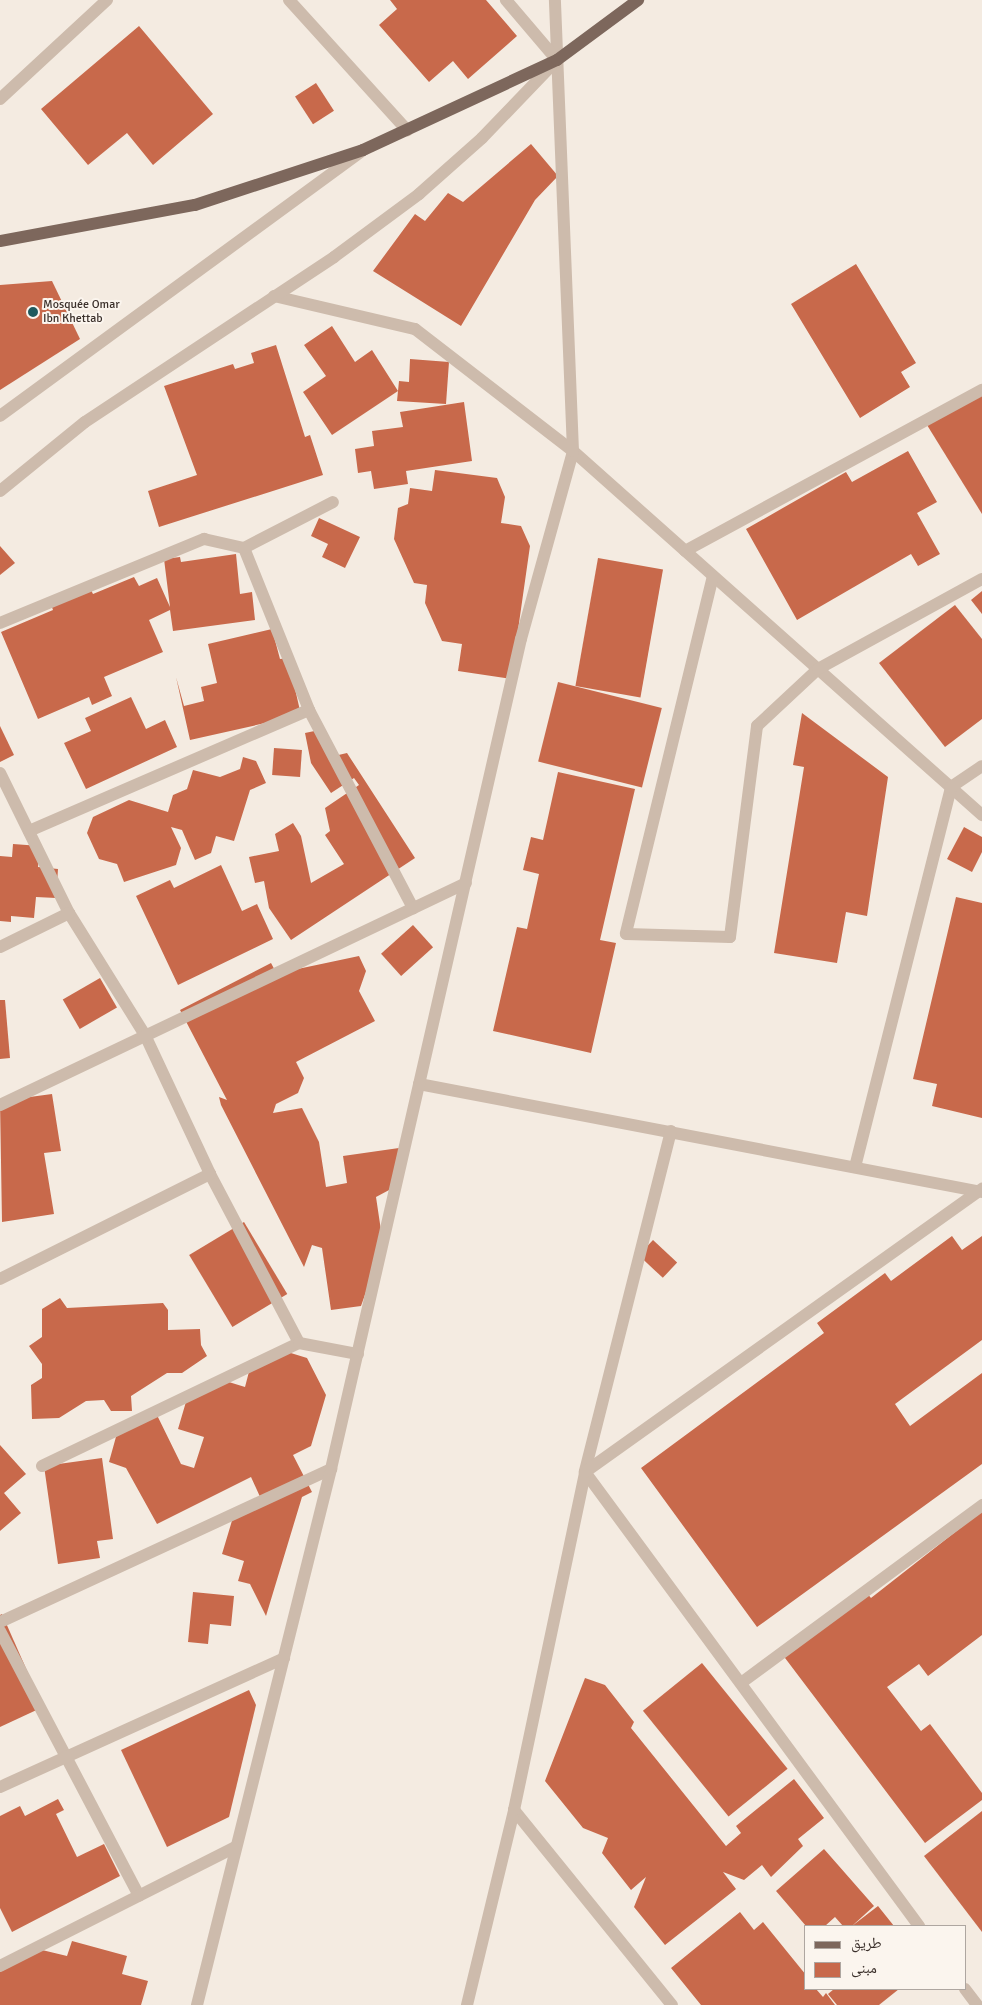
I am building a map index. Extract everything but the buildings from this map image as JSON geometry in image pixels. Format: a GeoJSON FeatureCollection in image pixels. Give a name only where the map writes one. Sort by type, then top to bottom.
{"type":"FeatureCollection","features":[{"type":"Feature","properties":{"kind":"main road"},"geometry":{"type":"LineString","coordinates":[[0,241],[195,205],[363,150],[556,60],[638,0]]}},
{"type":"Feature","properties":{"kind":"street"},"geometry":{"type":"LineString","coordinates":[[0,99],[107,0]]}},
{"type":"Feature","properties":{"kind":"street"},"geometry":{"type":"LineString","coordinates":[[289,0],[407,130]]}},
{"type":"Feature","properties":{"kind":"street"},"geometry":{"type":"LineString","coordinates":[[506,0],[556,60]]}},
{"type":"Feature","properties":{"kind":"street"},"geometry":{"type":"LineString","coordinates":[[196,2005],[331,1469],[521,639],[573,451],[555,0]]}},
{"type":"Feature","properties":{"kind":"street"},"geometry":{"type":"LineString","coordinates":[[0,491],[85,422],[274,296],[419,194],[482,138],[556,60]]}},
{"type":"Feature","properties":{"kind":"street"},"geometry":{"type":"LineString","coordinates":[[0,416],[363,150]]}},
{"type":"Feature","properties":{"kind":"street"},"geometry":{"type":"LineString","coordinates":[[274,296],[415,329],[573,451],[982,814]]}},
{"type":"Feature","properties":{"kind":"street"},"geometry":{"type":"LineString","coordinates":[[685,551],[982,390]]}},
{"type":"Feature","properties":{"kind":"street"},"geometry":{"type":"LineString","coordinates":[[0,623],[204,539],[244,548],[333,502]]}},
{"type":"Feature","properties":{"kind":"street"},"geometry":{"type":"LineString","coordinates":[[244,548],[309,710],[412,908]]}},
{"type":"Feature","properties":{"kind":"street"},"geometry":{"type":"LineString","coordinates":[[713,576],[626,934],[730,937],[758,726],[818,669],[982,579]]}},
{"type":"Feature","properties":{"kind":"street"},"geometry":{"type":"LineString","coordinates":[[29,831],[309,710]]}},
{"type":"Feature","properties":{"kind":"street"},"geometry":{"type":"LineString","coordinates":[[855,1167],[951,787],[982,766]]}},
{"type":"Feature","properties":{"kind":"street"},"geometry":{"type":"LineString","coordinates":[[0,773],[69,912],[145,1036],[210,1174],[299,1343]]}},
{"type":"Feature","properties":{"kind":"street"},"geometry":{"type":"LineString","coordinates":[[0,1105],[466,883]]}},
{"type":"Feature","properties":{"kind":"street"},"geometry":{"type":"LineString","coordinates":[[0,946],[69,912]]}},
{"type":"Feature","properties":{"kind":"street"},"geometry":{"type":"LineString","coordinates":[[420,1084],[982,1190]]}},
{"type":"Feature","properties":{"kind":"street"},"geometry":{"type":"LineString","coordinates":[[467,2005],[514,1810],[585,1472],[671,1132]]}},
{"type":"Feature","properties":{"kind":"street"},"geometry":{"type":"LineString","coordinates":[[0,1279],[210,1174]]}},
{"type":"Feature","properties":{"kind":"street"},"geometry":{"type":"LineString","coordinates":[[585,1472],[982,1190]]}},
{"type":"Feature","properties":{"kind":"street"},"geometry":{"type":"LineString","coordinates":[[42,1466],[299,1343],[358,1354]]}},
{"type":"Feature","properties":{"kind":"street"},"geometry":{"type":"LineString","coordinates":[[0,1622],[331,1469]]}},
{"type":"Feature","properties":{"kind":"street"},"geometry":{"type":"LineString","coordinates":[[585,1472],[919,1925]]}},
{"type":"Feature","properties":{"kind":"street"},"geometry":{"type":"LineString","coordinates":[[740,1683],[982,1505]]}},
{"type":"Feature","properties":{"kind":"street"},"geometry":{"type":"LineString","coordinates":[[0,1631],[139,1896]]}},
{"type":"Feature","properties":{"kind":"street"},"geometry":{"type":"LineString","coordinates":[[0,1787],[284,1658]]}},
{"type":"Feature","properties":{"kind":"street"},"geometry":{"type":"LineString","coordinates":[[514,1810],[672,2005]]}},
{"type":"Feature","properties":{"kind":"street"},"geometry":{"type":"LineString","coordinates":[[0,1966],[236,1847]]}},
{"type":"Feature","properties":{"kind":"street"},"geometry":{"type":"LineString","coordinates":[[966,1990],[977,2003]]}},
{"type":"Feature","properties":{"kind":"place","name":"Mosquée Omar Ibn Khettab"},"geometry":{"type":"Point","coordinates":[33,312]}}]}
